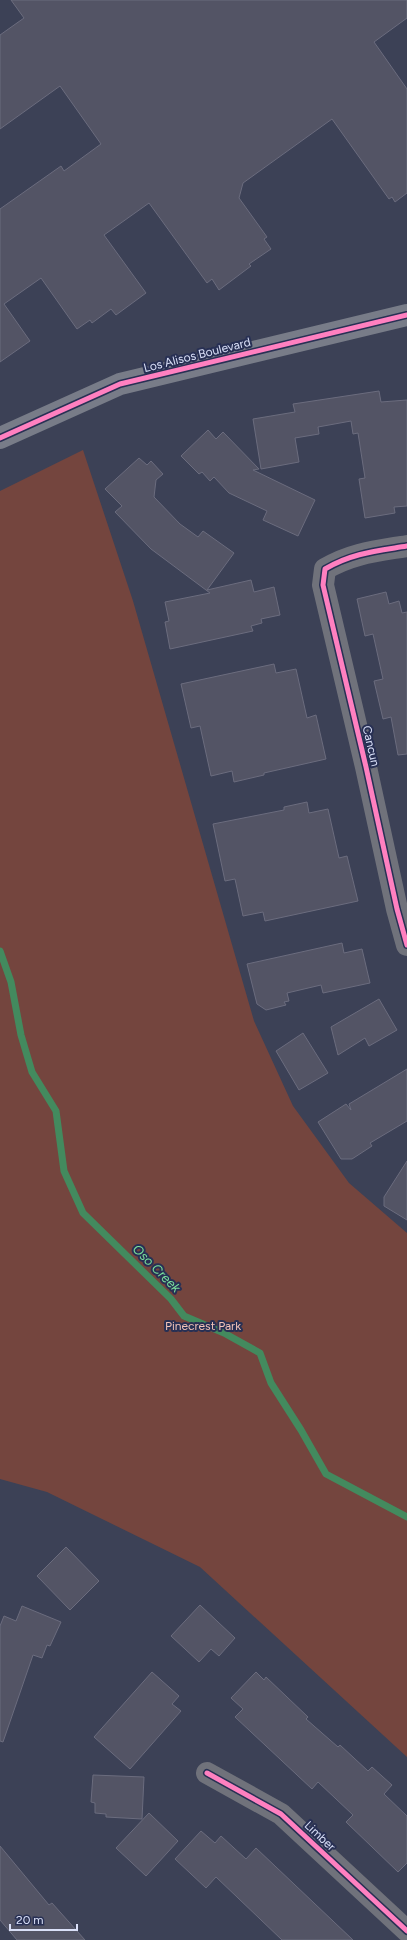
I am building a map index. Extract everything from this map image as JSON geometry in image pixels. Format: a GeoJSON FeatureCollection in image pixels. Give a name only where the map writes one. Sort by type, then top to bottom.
{"type":"FeatureCollection","features":[{"type":"Feature","properties":{"kind":"main road","name":"Los Alisos Boulevard"},"geometry":{"type":"LineString","coordinates":[[0,438],[120,384],[407,315]]}},
{"type":"Feature","properties":{"kind":"street","name":"Cancun"},"geometry":{"type":"LineString","coordinates":[[407,546],[359,554],[341,560],[325,569],[322,585],[399,878],[397,909],[407,945]]}},
{"type":"Feature","properties":{"kind":"street","name":"Limber"},"geometry":{"type":"LineString","coordinates":[[207,1774],[281,1814],[407,1931]]}},
{"type":"Feature","properties":{"kind":"green space","name":"Pinecrest Park"},"geometry":{"type":"Polygon","coordinates":[[[83,450],[133,601],[254,1021],[293,1106],[349,1183],[407,1233],[407,1757],[200,1567],[47,1492],[0,1479],[0,491],[83,450]]]}},
{"type":"Feature","properties":{"kind":"building"},"geometry":{"type":"Polygon","coordinates":[[[11,0],[407,0],[407,18],[374,42],[407,89],[407,193],[395,202],[392,197],[389,199],[332,119],[243,183],[239,198],[267,237],[264,239],[271,249],[249,264],[251,266],[219,290],[212,279],[207,283],[149,203],[104,235],[146,293],[116,315],[111,309],[92,323],[90,320],[77,329],[41,278],[4,304],[30,341],[0,362],[0,209],[61,166],[64,171],[101,144],[60,86],[0,129],[0,35],[24,18],[11,0]]]}},
{"type":"Feature","properties":{"kind":"building"},"geometry":{"type":"Polygon","coordinates":[[[379,391],[381,402],[407,400],[407,506],[394,507],[395,513],[365,518],[359,479],[365,478],[358,433],[353,434],[351,421],[318,427],[319,434],[295,438],[299,462],[261,469],[253,419],[295,412],[293,404],[379,391]]]}},
{"type":"Feature","properties":{"kind":"building"},"geometry":{"type":"Polygon","coordinates":[[[208,430],[216,439],[223,432],[259,469],[253,470],[315,500],[298,536],[263,520],[267,511],[229,493],[214,477],[210,481],[202,472],[199,474],[181,456],[208,430]]]}},
{"type":"Feature","properties":{"kind":"building"},"geometry":{"type":"Polygon","coordinates":[[[139,458],[147,465],[151,461],[163,474],[156,480],[154,497],[180,524],[198,537],[203,531],[234,553],[207,590],[251,580],[254,592],[274,587],[280,615],[261,619],[262,623],[251,626],[253,631],[170,649],[165,622],[169,621],[165,602],[210,593],[151,549],[115,512],[122,506],[105,489],[139,458]]]}},
{"type":"Feature","properties":{"kind":"building"},"geometry":{"type":"Polygon","coordinates":[[[386,592],[389,604],[399,601],[402,613],[407,612],[407,754],[398,755],[391,717],[383,719],[374,681],[383,679],[373,634],[365,636],[357,599],[386,592]]]}},
{"type":"Feature","properties":{"kind":"building"},"geometry":{"type":"Polygon","coordinates":[[[274,664],[276,673],[296,669],[307,718],[316,715],[326,759],[264,773],[264,775],[234,782],[232,771],[211,776],[200,726],[191,728],[181,684],[274,664]]]}},
{"type":"Feature","properties":{"kind":"building"},"geometry":{"type":"Polygon","coordinates":[[[307,802],[309,813],[328,809],[339,858],[347,856],[358,901],[265,921],[263,912],[243,916],[235,879],[225,881],[213,824],[284,810],[284,807],[307,802]]]}},
{"type":"Feature","properties":{"kind":"building"},"geometry":{"type":"Polygon","coordinates":[[[342,943],[344,953],[362,949],[370,983],[323,993],[321,985],[287,993],[289,1001],[284,1002],[286,1005],[266,1010],[257,1004],[247,964],[342,943]]]}},
{"type":"Feature","properties":{"kind":"building"},"geometry":{"type":"Polygon","coordinates":[[[379,999],[397,1030],[369,1046],[365,1038],[338,1055],[331,1027],[379,999]]]}},
{"type":"Feature","properties":{"kind":"building"},"geometry":{"type":"Polygon","coordinates":[[[303,1033],[328,1073],[299,1090],[276,1051],[303,1033]]]}},
{"type":"Feature","properties":{"kind":"building"},"geometry":{"type":"Polygon","coordinates":[[[407,1069],[407,1121],[370,1143],[372,1146],[352,1159],[341,1159],[318,1122],[346,1104],[351,1110],[349,1104],[407,1069]]]}},
{"type":"Feature","properties":{"kind":"building"},"geometry":{"type":"Polygon","coordinates":[[[407,1161],[407,1220],[384,1206],[384,1197],[407,1161]]]}},
{"type":"Feature","properties":{"kind":"building"},"geometry":{"type":"Polygon","coordinates":[[[66,1547],[99,1581],[70,1610],[37,1576],[66,1547]]]}},
{"type":"Feature","properties":{"kind":"building"},"geometry":{"type":"Polygon","coordinates":[[[200,1605],[235,1638],[219,1656],[211,1649],[199,1662],[171,1636],[200,1605]]]}},
{"type":"Feature","properties":{"kind":"building"},"geometry":{"type":"Polygon","coordinates":[[[22,1606],[61,1622],[50,1646],[47,1645],[42,1658],[33,1655],[3,1742],[0,1741],[0,1626],[4,1616],[16,1621],[22,1606]]]}},
{"type":"Feature","properties":{"kind":"building"},"geometry":{"type":"Polygon","coordinates":[[[152,1672],[179,1696],[172,1704],[181,1711],[130,1769],[94,1737],[152,1672]]]}},
{"type":"Feature","properties":{"kind":"building"},"geometry":{"type":"Polygon","coordinates":[[[256,1672],[264,1680],[266,1677],[308,1717],[306,1719],[338,1747],[340,1745],[368,1771],[372,1767],[392,1785],[384,1794],[407,1816],[407,1863],[398,1872],[346,1822],[353,1815],[318,1782],[312,1789],[235,1717],[243,1709],[231,1698],[256,1672]]]}},
{"type":"Feature","properties":{"kind":"building"},"geometry":{"type":"Polygon","coordinates":[[[93,1775],[144,1777],[142,1819],[106,1817],[106,1814],[95,1813],[95,1803],[91,1802],[93,1775]]]}},
{"type":"Feature","properties":{"kind":"building"},"geometry":{"type":"Polygon","coordinates":[[[149,1813],[178,1841],[146,1876],[116,1848],[149,1813]]]}},
{"type":"Feature","properties":{"kind":"building"},"geometry":{"type":"Polygon","coordinates":[[[201,1831],[215,1843],[221,1836],[246,1859],[256,1848],[353,1940],[282,1940],[216,1877],[206,1888],[175,1859],[201,1831]]]}},
{"type":"Feature","properties":{"kind":"building"},"geometry":{"type":"Polygon","coordinates":[[[0,1846],[49,1905],[52,1903],[85,1940],[17,1940],[0,1920],[0,1846]]]}},
{"type":"Feature","properties":{"kind":"waterway","name":"Oso Creek"},"geometry":{"type":"LineString","coordinates":[[0,951],[11,982],[21,1035],[32,1072],[56,1111],[64,1171],[83,1213],[171,1299],[184,1316],[224,1333],[260,1353],[271,1383],[301,1430],[326,1474],[407,1517]]}},
{"type":"Feature","properties":{"kind":"cycle path"},"geometry":{"type":"LineString","coordinates":[[0,438],[120,384],[407,315]]}},
{"type":"Feature","properties":{"kind":"cycle path"},"geometry":{"type":"LineString","coordinates":[[407,546],[365,553],[345,559],[325,569],[323,585],[366,767],[397,909],[407,945]]}},
{"type":"Feature","properties":{"kind":"cycle path"},"geometry":{"type":"LineString","coordinates":[[207,1773],[281,1814],[407,1931]]}}]}
